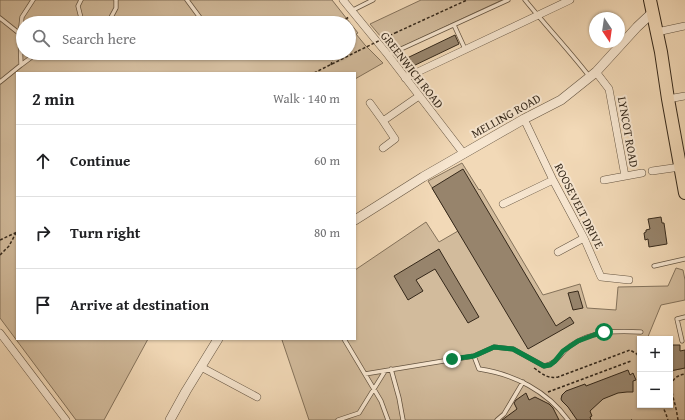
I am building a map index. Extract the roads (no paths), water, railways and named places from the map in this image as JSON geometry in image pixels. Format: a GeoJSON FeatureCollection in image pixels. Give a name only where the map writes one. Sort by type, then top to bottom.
{"type":"FeatureCollection","features":[{"type":"Feature","properties":{"kind":"highway"},"geometry":{"type":"LineString","coordinates":[[650,0],[661,52],[685,193]]}},
{"type":"Feature","properties":{"kind":"street","name":"GREENWICH ROAD"},"geometry":{"type":"LineString","coordinates":[[343,0],[388,55],[464,154]]}},
{"type":"Feature","properties":{"kind":"street"},"geometry":{"type":"LineString","coordinates":[[405,78],[570,0]]}},
{"type":"Feature","properties":{"kind":"street","name":"MELLING ROAD"},"geometry":{"type":"LineString","coordinates":[[356,219],[423,177],[524,119],[561,100],[593,75],[637,26],[653,12]]}},
{"type":"Feature","properties":{"kind":"street"},"geometry":{"type":"LineString","coordinates":[[657,32],[685,26]]}},
{"type":"Feature","properties":{"kind":"street","name":"LYNCOT ROAD"},"geometry":{"type":"LineString","coordinates":[[593,75],[609,89],[625,176]]}},
{"type":"Feature","properties":{"kind":"street"},"geometry":{"type":"LineString","coordinates":[[382,121],[419,96]]}},
{"type":"Feature","properties":{"kind":"street"},"geometry":{"type":"LineString","coordinates":[[668,99],[685,96]]}},
{"type":"Feature","properties":{"kind":"street"},"geometry":{"type":"LineString","coordinates":[[370,103],[395,139],[383,148]]}},
{"type":"Feature","properties":{"kind":"street","name":"ROOSEVELT DRIVE"},"geometry":{"type":"LineString","coordinates":[[524,119],[553,180],[584,238],[601,277],[629,280]]}},
{"type":"Feature","properties":{"kind":"street"},"geometry":{"type":"LineString","coordinates":[[652,172],[682,172]]}},
{"type":"Feature","properties":{"kind":"street"},"geometry":{"type":"LineString","coordinates":[[604,180],[642,173]]}},
{"type":"Feature","properties":{"kind":"street"},"geometry":{"type":"LineString","coordinates":[[503,204],[553,180]]}},
{"type":"Feature","properties":{"kind":"street"},"geometry":{"type":"LineString","coordinates":[[558,252],[584,238]]}},
{"type":"Feature","properties":{"kind":"street"},"geometry":{"type":"LineString","coordinates":[[1,336],[66,420]]}},
{"type":"Feature","properties":{"kind":"street"},"geometry":{"type":"LineString","coordinates":[[170,420],[217,340]]}},
{"type":"Feature","properties":{"kind":"street"},"geometry":{"type":"LineString","coordinates":[[201,367],[257,397]]}},
{"type":"Feature","properties":{"kind":"lane"},"geometry":{"type":"LineString","coordinates":[[23,16],[33,0]]}},
{"type":"Feature","properties":{"kind":"lane"},"geometry":{"type":"LineString","coordinates":[[80,16],[78,6],[81,0]]}},
{"type":"Feature","properties":{"kind":"lane"},"geometry":{"type":"LineString","coordinates":[[112,16],[116,8],[116,0]]}},
{"type":"Feature","properties":{"kind":"lane"},"geometry":{"type":"LineString","coordinates":[[187,0],[199,16]]}},
{"type":"Feature","properties":{"kind":"lane"},"geometry":{"type":"LineString","coordinates":[[352,11],[373,0]]}},
{"type":"Feature","properties":{"kind":"lane"},"geometry":{"type":"LineString","coordinates":[[388,55],[508,0]]}},
{"type":"Feature","properties":{"kind":"lane"},"geometry":{"type":"LineString","coordinates":[[525,0],[576,59],[593,75]]}},
{"type":"Feature","properties":{"kind":"lane"},"geometry":{"type":"LineString","coordinates":[[0,18],[16,31]]}},
{"type":"Feature","properties":{"kind":"lane"},"geometry":{"type":"LineString","coordinates":[[454,25],[465,49]]}},
{"type":"Feature","properties":{"kind":"lane"},"geometry":{"type":"LineString","coordinates":[[21,60],[21,65]]}},
{"type":"Feature","properties":{"kind":"lane"},"geometry":{"type":"LineString","coordinates":[[0,82],[27,60]]}},
{"type":"Feature","properties":{"kind":"lane"},"geometry":{"type":"LineString","coordinates":[[654,266],[685,259]]}},
{"type":"Feature","properties":{"kind":"lane"},"geometry":{"type":"LineString","coordinates":[[682,341],[677,319],[685,317]]}},
{"type":"Feature","properties":{"kind":"lane"},"geometry":{"type":"LineString","coordinates":[[365,374],[474,356],[494,347],[513,349],[544,366],[550,365],[563,351],[586,337],[604,332],[615,331],[641,332]]}},
{"type":"Feature","properties":{"kind":"lane"},"geometry":{"type":"LineString","coordinates":[[345,340],[380,401],[388,420]]}},
{"type":"Feature","properties":{"kind":"lane"},"geometry":{"type":"LineString","coordinates":[[474,356],[480,369],[510,376],[523,382],[552,402],[568,420]]}},
{"type":"Feature","properties":{"kind":"lane"},"geometry":{"type":"LineString","coordinates":[[391,370],[399,398],[403,420]]}},
{"type":"Feature","properties":{"kind":"lane"},"geometry":{"type":"LineString","coordinates":[[338,420],[359,413],[384,371]]}},
{"type":"Feature","properties":{"kind":"lane"},"geometry":{"type":"LineString","coordinates":[[497,420],[504,414],[523,382]]}}]}
